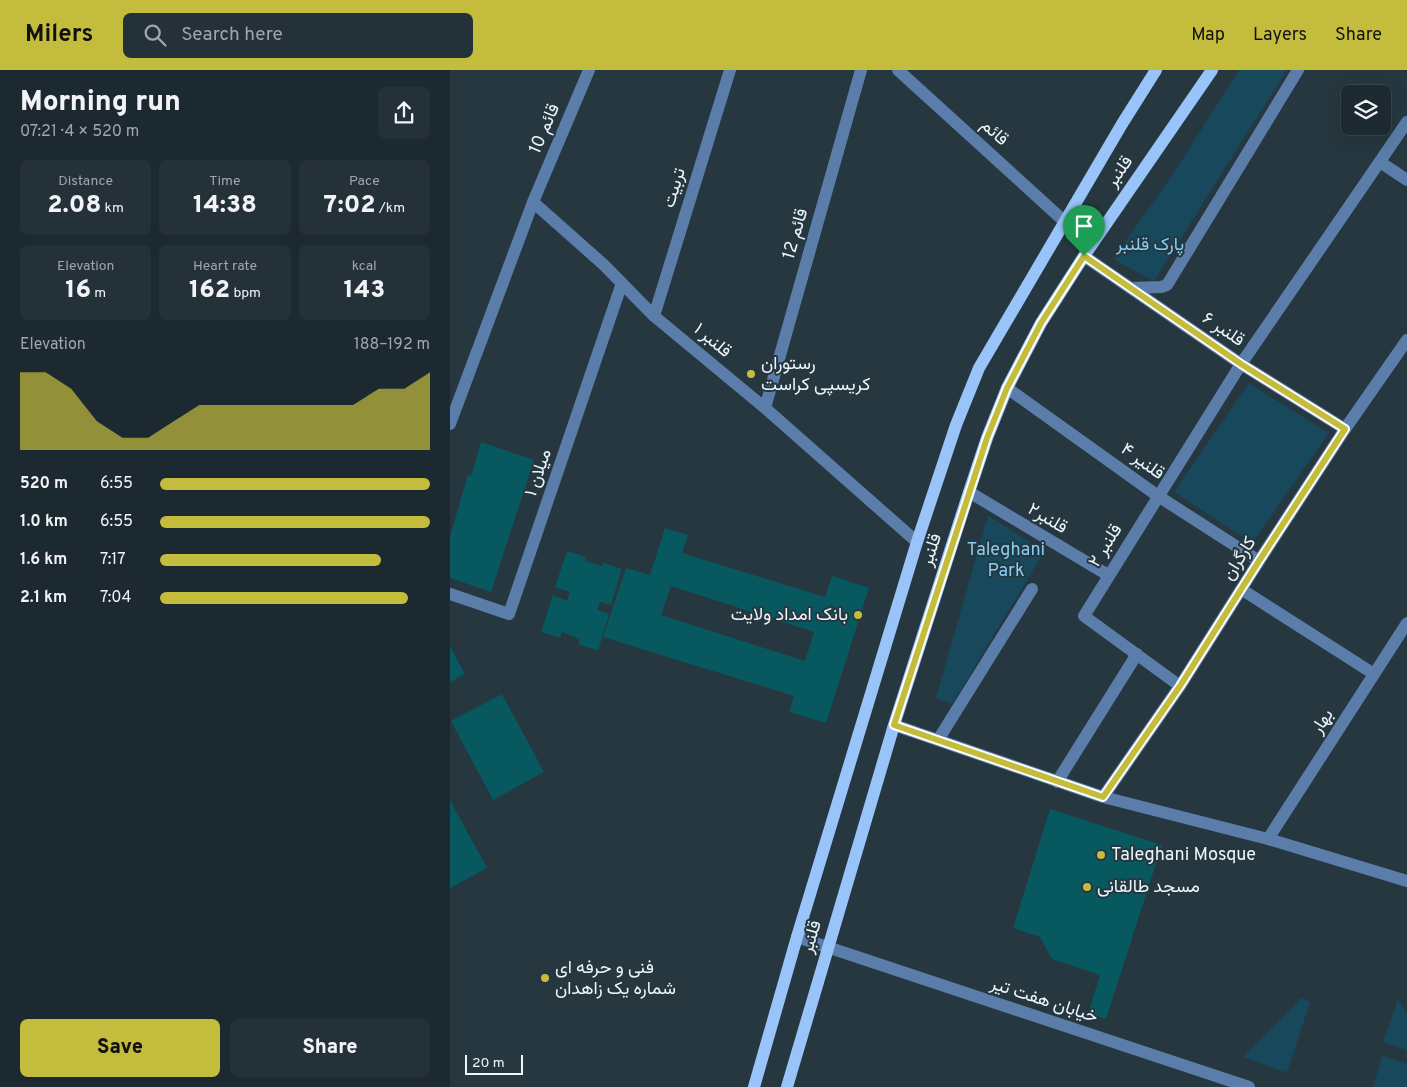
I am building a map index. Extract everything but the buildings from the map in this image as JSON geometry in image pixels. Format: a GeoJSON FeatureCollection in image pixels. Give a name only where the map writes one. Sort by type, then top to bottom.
{"type":"FeatureCollection","features":[{"type":"Feature","properties":{"kind":"main road","name":"قلنبر"},"geometry":{"type":"LineString","coordinates":[[754,1087],[917,542],[956,425],[980,368],[1122,124],[1156,70]]}},
{"type":"Feature","properties":{"kind":"main road","name":"قلنبر"},"geometry":{"type":"LineString","coordinates":[[787,1087],[894,725],[987,438],[1007,388],[1041,323],[1084,256],[1212,70]]}},
{"type":"Feature","properties":{"kind":"street","name":"قائم 10"},"geometry":{"type":"LineString","coordinates":[[450,424],[533,202],[589,70]]}},
{"type":"Feature","properties":{"kind":"street","name":"تربیت"},"geometry":{"type":"LineString","coordinates":[[654,316],[730,70]]}},
{"type":"Feature","properties":{"kind":"street","name":"قائم 12"},"geometry":{"type":"LineString","coordinates":[[765,408],[861,70]]}},
{"type":"Feature","properties":{"kind":"street","name":"قائم"},"geometry":{"type":"LineString","coordinates":[[898,70],[1066,222]]}},
{"type":"Feature","properties":{"kind":"street"},"geometry":{"type":"LineString","coordinates":[[1131,288],[1161,287],[1167,284],[1298,70]]}},
{"type":"Feature","properties":{"kind":"street","name":"قلنبر ۲"},"geometry":{"type":"LineString","coordinates":[[1137,654],[1084,616],[1241,364],[1407,122]]}},
{"type":"Feature","properties":{"kind":"street"},"geometry":{"type":"LineString","coordinates":[[1380,162],[1407,180]]}},
{"type":"Feature","properties":{"kind":"street","name":"قلنبر ۱"},"geometry":{"type":"LineString","coordinates":[[533,202],[604,265],[654,316],[765,408],[917,542]]}},
{"type":"Feature","properties":{"kind":"street","name":"قلنبر ۶"},"geometry":{"type":"LineString","coordinates":[[1084,256],[1241,364],[1345,429]]}},
{"type":"Feature","properties":{"kind":"street","name":"میلان ۱"},"geometry":{"type":"LineString","coordinates":[[450,594],[509,614],[622,284]]}},
{"type":"Feature","properties":{"kind":"street","name":"کارگران"},"geometry":{"type":"LineString","coordinates":[[1103,797],[1180,686],[1345,429],[1407,340]]}},
{"type":"Feature","properties":{"kind":"street","name":"قلنیر ۴"},"geometry":{"type":"LineString","coordinates":[[1007,388],[1158,496],[1259,561]]}},
{"type":"Feature","properties":{"kind":"street","name":"قلنبر۲"},"geometry":{"type":"LineString","coordinates":[[969,492],[1108,576]]}},
{"type":"Feature","properties":{"kind":"street"},"geometry":{"type":"LineString","coordinates":[[938,740],[1032,589]]}},
{"type":"Feature","properties":{"kind":"street"},"geometry":{"type":"LineString","coordinates":[[1241,589],[1374,674]]}},
{"type":"Feature","properties":{"kind":"street","name":"بهار"},"geometry":{"type":"LineString","coordinates":[[1268,839],[1407,624]]}},
{"type":"Feature","properties":{"kind":"street"},"geometry":{"type":"LineString","coordinates":[[1058,782],[1137,654],[1180,686]]}},
{"type":"Feature","properties":{"kind":"street"},"geometry":{"type":"LineString","coordinates":[[894,725],[1103,797],[1268,839],[1407,881]]}},
{"type":"Feature","properties":{"kind":"street","name":"خیابان هفت تیر"},"geometry":{"type":"LineString","coordinates":[[797,938],[1250,1087]]}},
{"type":"Feature","properties":{"kind":"green space","name":"پارک قلنبر"},"geometry":{"type":"Polygon","coordinates":[[[1239,70],[1287,70],[1154,281],[1113,259],[1173,174],[1239,70]]]}},
{"type":"Feature","properties":{"kind":"green space"},"geometry":{"type":"Polygon","coordinates":[[[1249,383],[1329,433],[1252,543],[1174,492],[1249,383]]]}},
{"type":"Feature","properties":{"kind":"green space","name":"Taleghani Park"},"geometry":{"type":"Polygon","coordinates":[[[988,515],[1044,552],[952,704],[936,698],[988,515]]]}},
{"type":"Feature","properties":{"kind":"green space"},"geometry":{"type":"Polygon","coordinates":[[[1301,998],[1310,1002],[1287,1073],[1243,1057],[1301,998]]]}},
{"type":"Feature","properties":{"kind":"green space"},"geometry":{"type":"Polygon","coordinates":[[[1398,999],[1407,1014],[1407,1050],[1383,1042],[1398,999]]]}},
{"type":"Feature","properties":{"kind":"green space"},"geometry":{"type":"Polygon","coordinates":[[[1382,1056],[1407,1064],[1407,1087],[1373,1087],[1382,1056]]]}},
{"type":"Feature","properties":{"kind":"place","name":"رستوران کریسپی کراست"},"geometry":{"type":"Point","coordinates":[751,374]}},
{"type":"Feature","properties":{"kind":"place","name":"بانک امداد ولایت"},"geometry":{"type":"Point","coordinates":[858,615]}},
{"type":"Feature","properties":{"kind":"place","name":"Taleghani Mosque"},"geometry":{"type":"Point","coordinates":[1101,855]}},
{"type":"Feature","properties":{"kind":"place","name":"مسجد طالقانی"},"geometry":{"type":"Point","coordinates":[1087,887]}},
{"type":"Feature","properties":{"kind":"place","name":"فنی و حرفه ای شماره یک زاهدان"},"geometry":{"type":"Point","coordinates":[545,978]}},
{"type":"Feature","properties":{"kind":"route"},"geometry":{"type":"LineString","coordinates":[[1084,256],[1241,364],[1345,429],[1180,686],[1103,797],[894,725],[987,438],[1007,388],[1041,323],[1084,256]]}}]}
